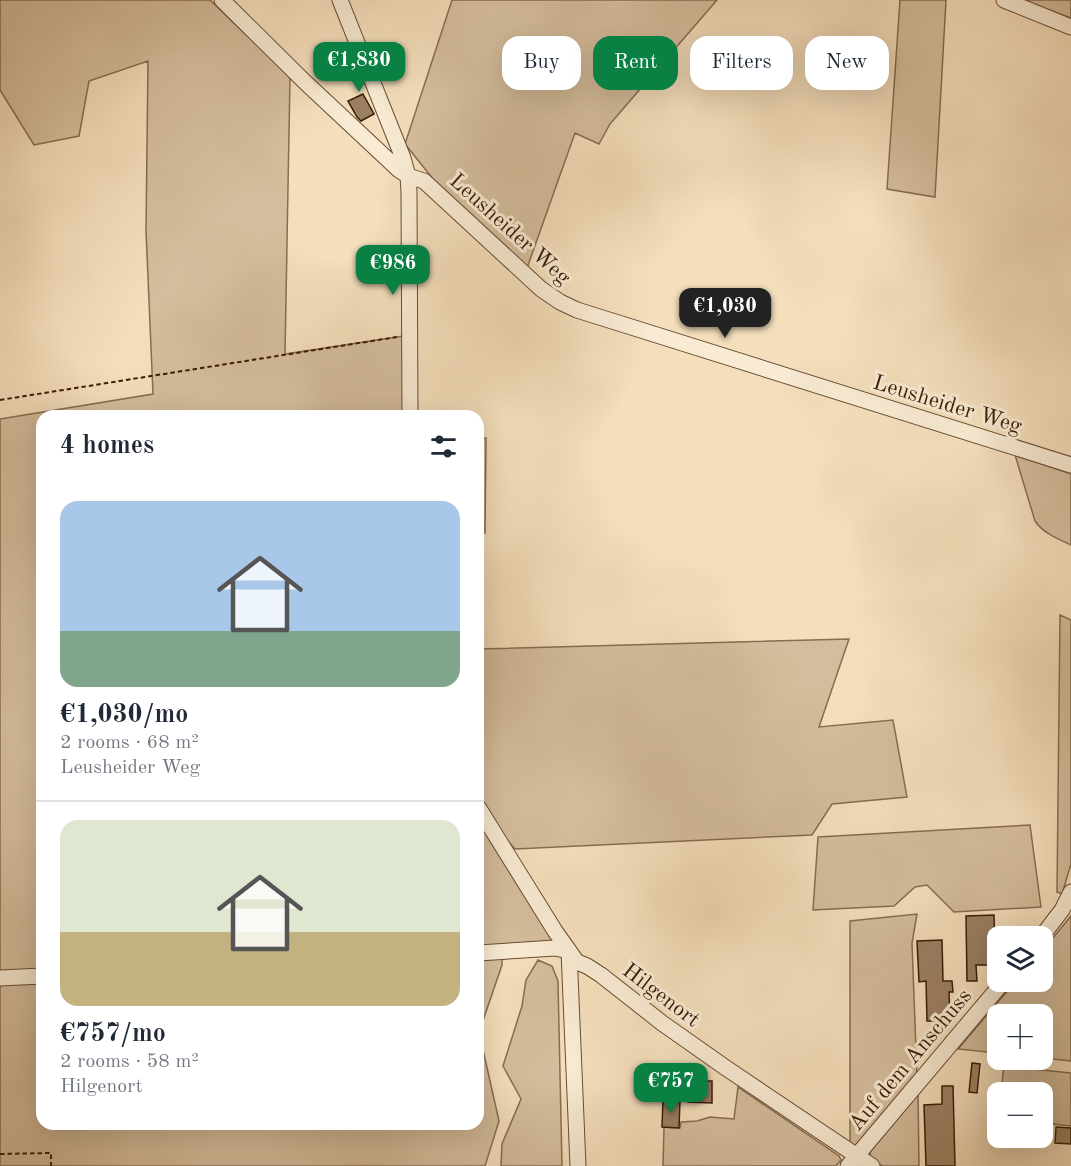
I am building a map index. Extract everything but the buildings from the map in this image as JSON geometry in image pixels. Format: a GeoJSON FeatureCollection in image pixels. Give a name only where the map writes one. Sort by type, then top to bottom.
{"type":"FeatureCollection","features":[{"type":"Feature","properties":{"kind":"street","name":"Leusheider Weg"},"geometry":{"type":"LineString","coordinates":[[222,0],[399,170],[408,176],[424,181],[541,289],[560,302],[1071,465]]}},
{"type":"Feature","properties":{"kind":"street"},"geometry":{"type":"LineString","coordinates":[[340,0],[404,158],[408,176],[410,410]]}},
{"type":"Feature","properties":{"kind":"street"},"geometry":{"type":"LineString","coordinates":[[1004,0],[1071,27]]}},
{"type":"Feature","properties":{"kind":"street","name":"Hilgenort"},"geometry":{"type":"LineString","coordinates":[[484,817],[555,931],[577,962],[601,975],[662,1023],[853,1161],[872,1166]]}},
{"type":"Feature","properties":{"kind":"street"},"geometry":{"type":"LineString","coordinates":[[1050,926],[1062,910],[1071,892]]}},
{"type":"Feature","properties":{"kind":"street"},"geometry":{"type":"LineString","coordinates":[[484,952],[555,948],[569,951],[578,1166]]}},
{"type":"Feature","properties":{"kind":"street"},"geometry":{"type":"LineString","coordinates":[[0,978],[36,976]]}},
{"type":"Feature","properties":{"kind":"street","name":"Auf dem Anschuss"},"geometry":{"type":"LineString","coordinates":[[853,1161],[995,992]]}},
{"type":"Feature","properties":{"kind":"path"},"geometry":{"type":"LineString","coordinates":[[0,400],[410,335]]}},
{"type":"Feature","properties":{"kind":"path"},"geometry":{"type":"LineString","coordinates":[[0,1154],[51,1153],[51,1166]]}},
{"type":"Feature","properties":{"kind":"shaded area"},"geometry":{"type":"Polygon","coordinates":[[[0,0],[210,0],[290,77],[285,354],[409,335],[410,410],[55,410],[153,394],[146,231],[148,61],[89,81],[79,136],[34,145],[0,90],[0,0]]]}},
{"type":"Feature","properties":{"kind":"shaded area"},"geometry":{"type":"Polygon","coordinates":[[[452,0],[717,0],[678,45],[678,36],[593,36],[593,90],[639,90],[610,124],[599,144],[575,133],[527,268],[433,179],[405,144],[452,0]]]}},
{"type":"Feature","properties":{"kind":"shaded area"},"geometry":{"type":"Polygon","coordinates":[[[900,0],[946,0],[935,197],[887,189],[900,0]]]}},
{"type":"Feature","properties":{"kind":"shaded area"},"geometry":{"type":"Polygon","coordinates":[[[1021,0],[1071,0],[1071,18],[1021,0]]]}},
{"type":"Feature","properties":{"kind":"shaded area"},"geometry":{"type":"Polygon","coordinates":[[[36,413],[36,1130],[484,1130],[484,1054],[499,1121],[485,1166],[0,1166],[0,419],[36,413]]]}},
{"type":"Feature","properties":{"kind":"shaded area"},"geometry":{"type":"Polygon","coordinates":[[[484,438],[486,438],[485,533],[484,533],[484,438]]]}},
{"type":"Feature","properties":{"kind":"shaded area"},"geometry":{"type":"Polygon","coordinates":[[[1015,455],[1071,474],[1071,545],[1046,532],[1035,521],[1015,455]]]}},
{"type":"Feature","properties":{"kind":"shaded area"},"geometry":{"type":"Polygon","coordinates":[[[1060,615],[1071,620],[1071,864],[1062,894],[1057,892],[1060,615]]]}},
{"type":"Feature","properties":{"kind":"shaded area"},"geometry":{"type":"Polygon","coordinates":[[[849,639],[819,727],[893,720],[907,797],[832,804],[812,835],[515,849],[498,830],[484,809],[484,649],[849,639]]]}},
{"type":"Feature","properties":{"kind":"shaded area"},"geometry":{"type":"Polygon","coordinates":[[[484,815],[569,951],[502,952],[502,965],[484,1017],[484,815]]]}},
{"type":"Feature","properties":{"kind":"shaded area"},"geometry":{"type":"Polygon","coordinates":[[[1030,825],[1041,907],[954,912],[927,885],[915,887],[894,906],[813,910],[818,837],[1030,825]]]}},
{"type":"Feature","properties":{"kind":"shaded area"},"geometry":{"type":"Polygon","coordinates":[[[917,914],[912,943],[917,1077],[856,1146],[850,1146],[850,921],[917,914]]]}},
{"type":"Feature","properties":{"kind":"shaded area"},"geometry":{"type":"Polygon","coordinates":[[[1071,916],[1071,1061],[1053,1059],[1053,1004],[996,1004],[1007,992],[1053,992],[1053,938],[1071,916]]]}},
{"type":"Feature","properties":{"kind":"shaded area"},"geometry":{"type":"Polygon","coordinates":[[[538,960],[552,966],[558,981],[562,1166],[501,1166],[502,1144],[521,1099],[503,1066],[522,1006],[526,980],[538,960]]]}},
{"type":"Feature","properties":{"kind":"shaded area"},"geometry":{"type":"Polygon","coordinates":[[[987,1015],[987,1052],[958,1049],[987,1015]]]}},
{"type":"Feature","properties":{"kind":"shaded area"},"geometry":{"type":"Polygon","coordinates":[[[1004,1070],[1071,1073],[1071,1126],[1053,1124],[1053,1082],[1002,1082],[1004,1070]]]}},
{"type":"Feature","properties":{"kind":"shaded area"},"geometry":{"type":"Polygon","coordinates":[[[738,1087],[839,1156],[841,1160],[836,1166],[663,1166],[664,1127],[680,1128],[681,1122],[710,1117],[734,1119],[738,1087]]]}},
{"type":"Feature","properties":{"kind":"shaded area"},"geometry":{"type":"Polygon","coordinates":[[[918,1094],[919,1166],[882,1166],[871,1159],[870,1152],[918,1094]]]}}]}
